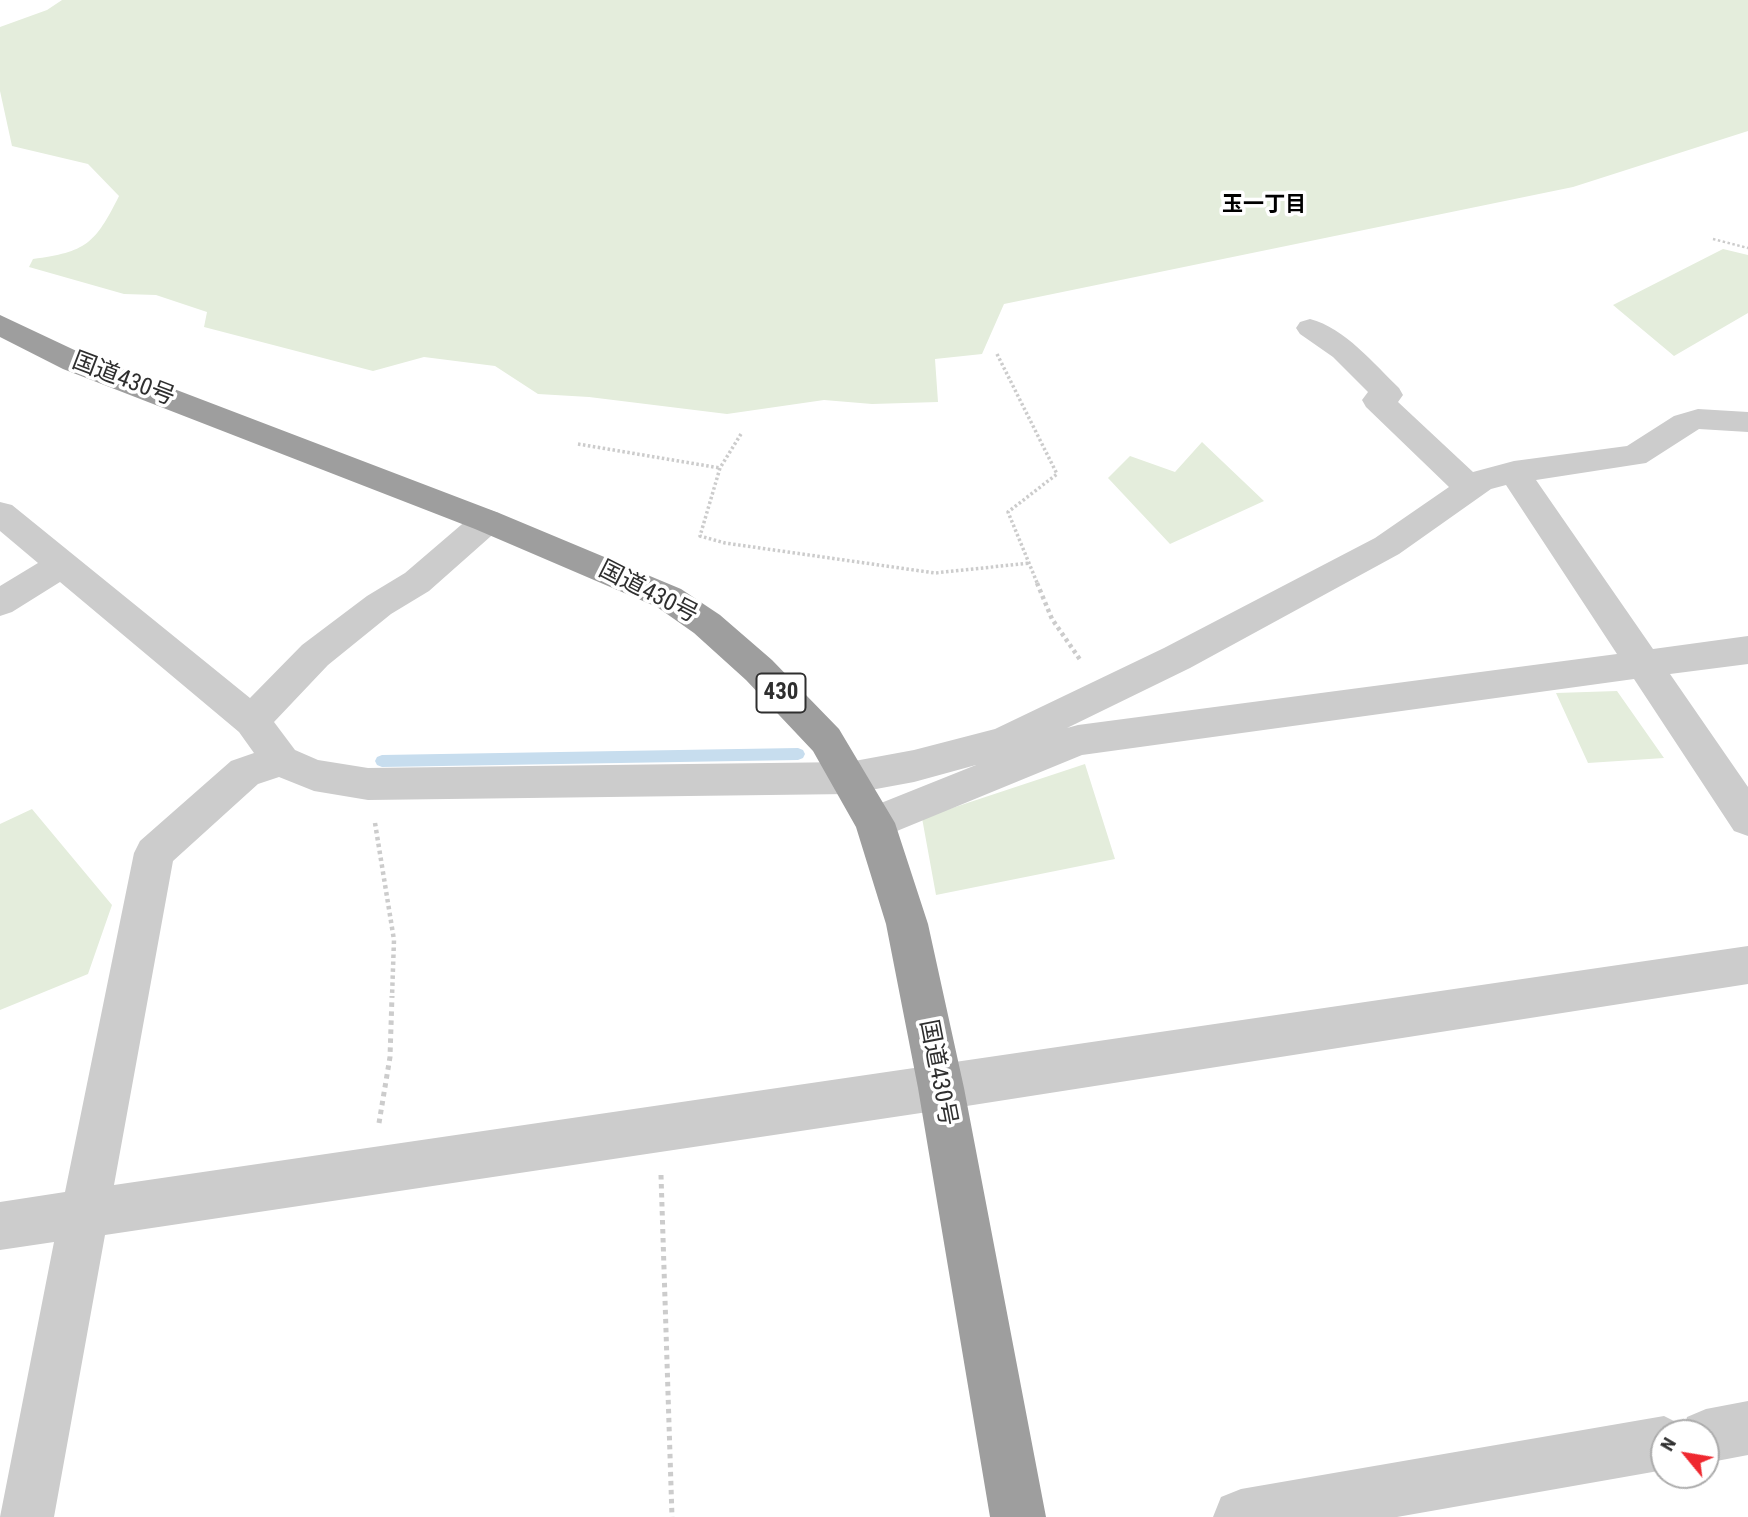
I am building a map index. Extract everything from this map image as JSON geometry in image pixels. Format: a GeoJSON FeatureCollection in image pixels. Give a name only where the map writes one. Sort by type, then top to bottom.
{"type":"FeatureCollection","features":[{"type":"Feature","properties":{"kind":"highway","name":"国道430号"},"geometry":{"type":"LineString","coordinates":[[0,324],[19,337],[75,362],[487,521],[669,598],[706,624],[759,670],[826,740],[875,823],[907,924],[941,1088],[1018,1517]]}},
{"type":"Feature","properties":{"kind":"street"},"geometry":{"type":"LineString","coordinates":[[1310,328],[1342,351],[1388,395],[1377,400],[1469,487]]}},
{"type":"Feature","properties":{"kind":"street"},"geometry":{"type":"LineString","coordinates":[[0,513],[252,721],[281,761],[314,775],[368,784],[849,778],[914,766],[1004,742],[1177,658],[1387,546],[1480,481],[1514,472],[1635,455],[1685,424],[1698,419],[1748,422]]}},
{"type":"Feature","properties":{"kind":"street"},"geometry":{"type":"LineString","coordinates":[[1514,472],[1748,819]]}},
{"type":"Feature","properties":{"kind":"street"},"geometry":{"type":"LineString","coordinates":[[252,721],[315,655],[379,606],[417,582],[487,521]]}},
{"type":"Feature","properties":{"kind":"street"},"geometry":{"type":"LineString","coordinates":[[0,603],[61,565]]}},
{"type":"Feature","properties":{"kind":"street"},"geometry":{"type":"LineString","coordinates":[[875,823],[1078,740],[1748,650]]}},
{"type":"Feature","properties":{"kind":"street"},"geometry":{"type":"LineString","coordinates":[[26,1517],[155,853],[245,772],[281,761]]}},
{"type":"Feature","properties":{"kind":"street"},"geometry":{"type":"LineString","coordinates":[[0,1226],[941,1088],[1748,965]]}},
{"type":"Feature","properties":{"kind":"street"},"geometry":{"type":"LineString","coordinates":[[1720,1433],[1748,1428]]}},
{"type":"Feature","properties":{"kind":"street"},"geometry":{"type":"LineString","coordinates":[[1241,1517],[1650,1445]]}},
{"type":"Feature","properties":{"kind":"path"},"geometry":{"type":"LineString","coordinates":[[1713,239],[1748,248]]}},
{"type":"Feature","properties":{"kind":"path"},"geometry":{"type":"LineString","coordinates":[[997,354],[1057,474],[1008,512],[1052,619],[1102,693]]}},
{"type":"Feature","properties":{"kind":"path"},"geometry":{"type":"LineString","coordinates":[[741,434],[720,468],[700,536],[725,543],[935,573],[1030,563]]}},
{"type":"Feature","properties":{"kind":"path"},"geometry":{"type":"LineString","coordinates":[[578,444],[720,468]]}},
{"type":"Feature","properties":{"kind":"path"},"geometry":{"type":"LineString","coordinates":[[368,784],[394,940],[390,1057],[371,1171]]}},
{"type":"Feature","properties":{"kind":"path"},"geometry":{"type":"LineString","coordinates":[[660,1129],[672,1517]]}},
{"type":"Feature","properties":{"kind":"green space"},"geometry":{"type":"Polygon","coordinates":[[[62,0],[1748,0],[1748,131],[1573,187],[1004,304],[982,354],[935,359],[938,402],[872,404],[824,400],[727,414],[589,397],[538,394],[495,366],[424,357],[373,371],[204,327],[207,312],[156,295],[124,294],[29,267],[33,259],[65,253],[87,243],[103,225],[119,196],[88,164],[12,146],[0,91],[0,27],[47,10],[62,0]]]}},
{"type":"Feature","properties":{"kind":"green space"},"geometry":{"type":"Polygon","coordinates":[[[1723,249],[1748,255],[1748,313],[1674,356],[1613,305],[1723,249]]]}},
{"type":"Feature","properties":{"kind":"green space"},"geometry":{"type":"Polygon","coordinates":[[[1202,442],[1264,501],[1170,544],[1108,478],[1130,456],[1175,472],[1202,442]]]}},
{"type":"Feature","properties":{"kind":"green space"},"geometry":{"type":"Polygon","coordinates":[[[1617,691],[1664,758],[1588,763],[1556,693],[1617,691]]]}},
{"type":"Feature","properties":{"kind":"green space"},"geometry":{"type":"Polygon","coordinates":[[[1085,764],[1115,859],[936,895],[922,818],[1085,764]]]}},
{"type":"Feature","properties":{"kind":"green space"},"geometry":{"type":"Polygon","coordinates":[[[32,809],[112,905],[88,974],[0,1010],[0,824],[32,809]]]}},
{"type":"Feature","properties":{"kind":"waterway"},"geometry":{"type":"LineString","coordinates":[[382,761],[798,754]]}},
{"type":"Feature","properties":{"kind":"district","name":"玉一丁目"},"geometry":{"type":"Point","coordinates":[1264,206]}}]}
